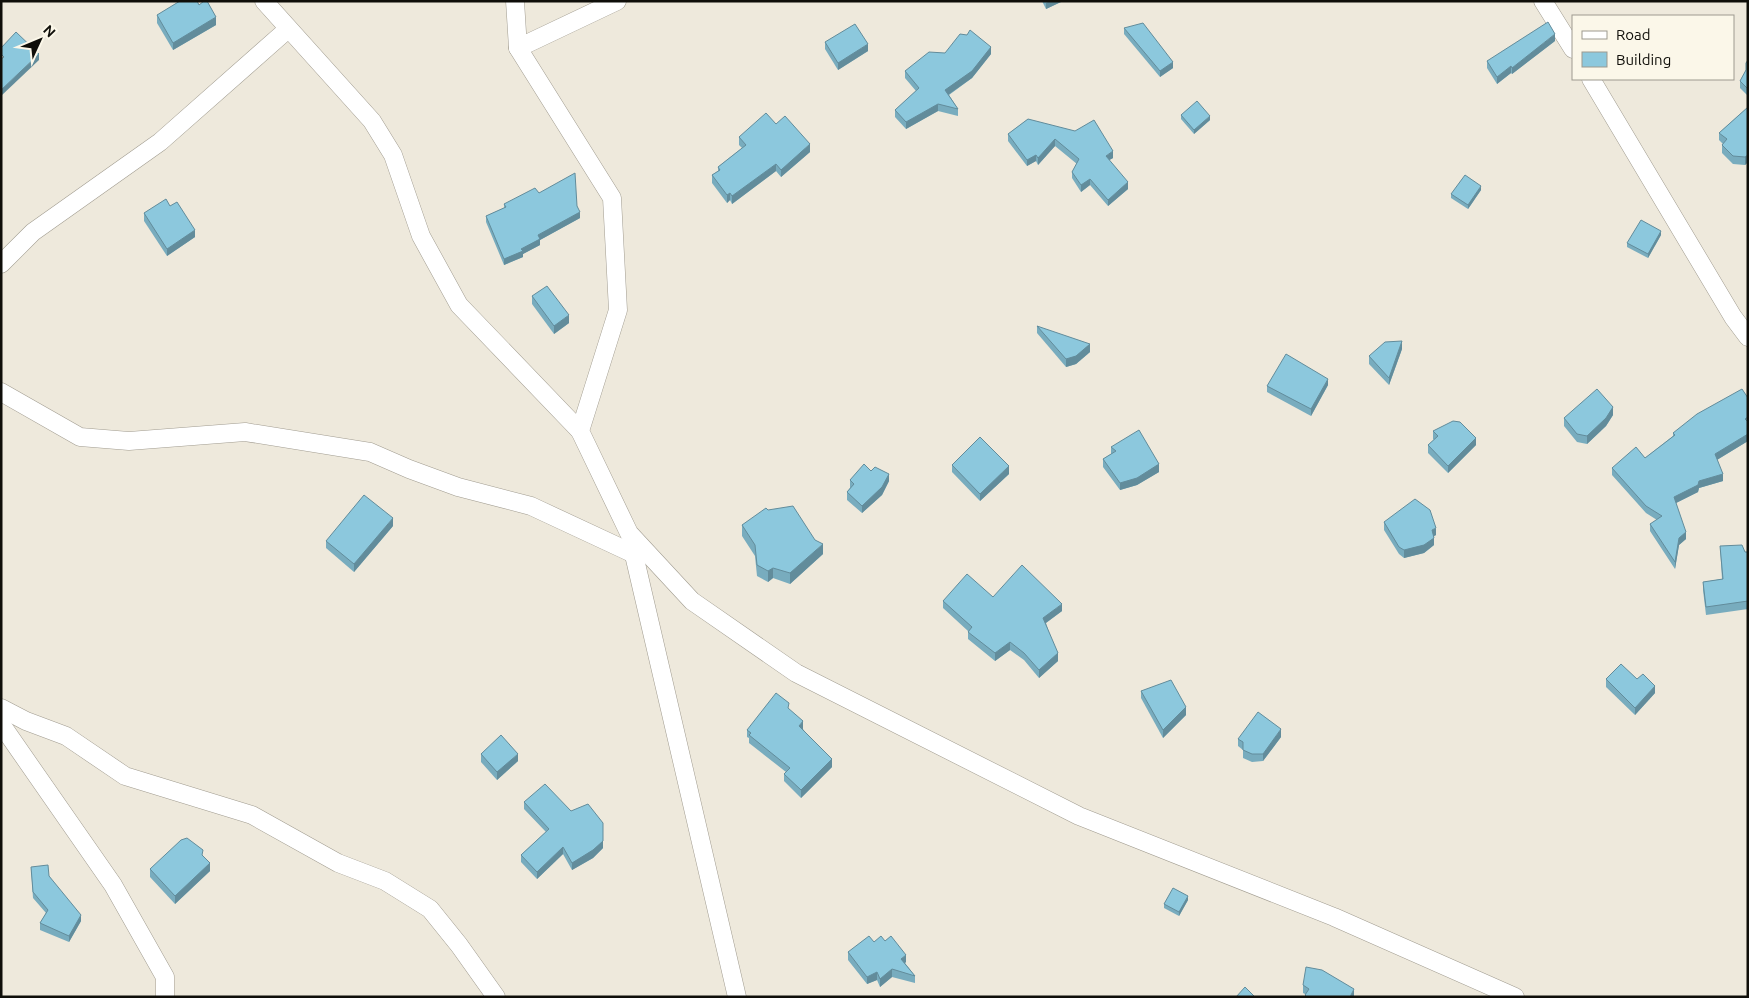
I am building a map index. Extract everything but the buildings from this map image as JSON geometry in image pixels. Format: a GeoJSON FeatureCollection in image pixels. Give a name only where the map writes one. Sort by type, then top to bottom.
{"type":"FeatureCollection","features":[{"type":"Feature","properties":{"kind":"street"},"geometry":{"type":"LineString","coordinates":[[264,1],[372,121],[393,155],[421,236],[459,305],[580,431],[630,533],[737,997]]}},
{"type":"Feature","properties":{"kind":"street"},"geometry":{"type":"LineString","coordinates":[[515,1],[518,48],[612,198],[618,310],[580,431]]}},
{"type":"Feature","properties":{"kind":"street"},"geometry":{"type":"LineString","coordinates":[[518,48],[617,1]]}},
{"type":"Feature","properties":{"kind":"street"},"geometry":{"type":"LineString","coordinates":[[1543,1],[1572,47]]}},
{"type":"Feature","properties":{"kind":"street"},"geometry":{"type":"LineString","coordinates":[[1,264],[33,232],[160,142],[288,29]]}},
{"type":"Feature","properties":{"kind":"street"},"geometry":{"type":"LineString","coordinates":[[1592,80],[1733,317],[1748,336]]}},
{"type":"Feature","properties":{"kind":"street"},"geometry":{"type":"LineString","coordinates":[[1,392],[80,437],[129,441],[245,432],[370,452],[409,469],[458,486],[531,506],[634,554]]}},
{"type":"Feature","properties":{"kind":"street"},"geometry":{"type":"LineString","coordinates":[[630,533],[692,600],[796,673],[1079,816],[1334,917],[1512,995]]}},
{"type":"Feature","properties":{"kind":"street"},"geometry":{"type":"LineString","coordinates":[[1,708],[26,721],[66,736],[125,776],[252,815],[338,864],[385,881],[430,909],[459,945],[496,997]]}},
{"type":"Feature","properties":{"kind":"street"},"geometry":{"type":"LineString","coordinates":[[1,724],[113,885],[165,977],[165,997]]}},
{"type":"Feature","properties":{"kind":"street"},"geometry":{"type":"LineString","coordinates":[[1489,997],[1512,995]]}}]}
